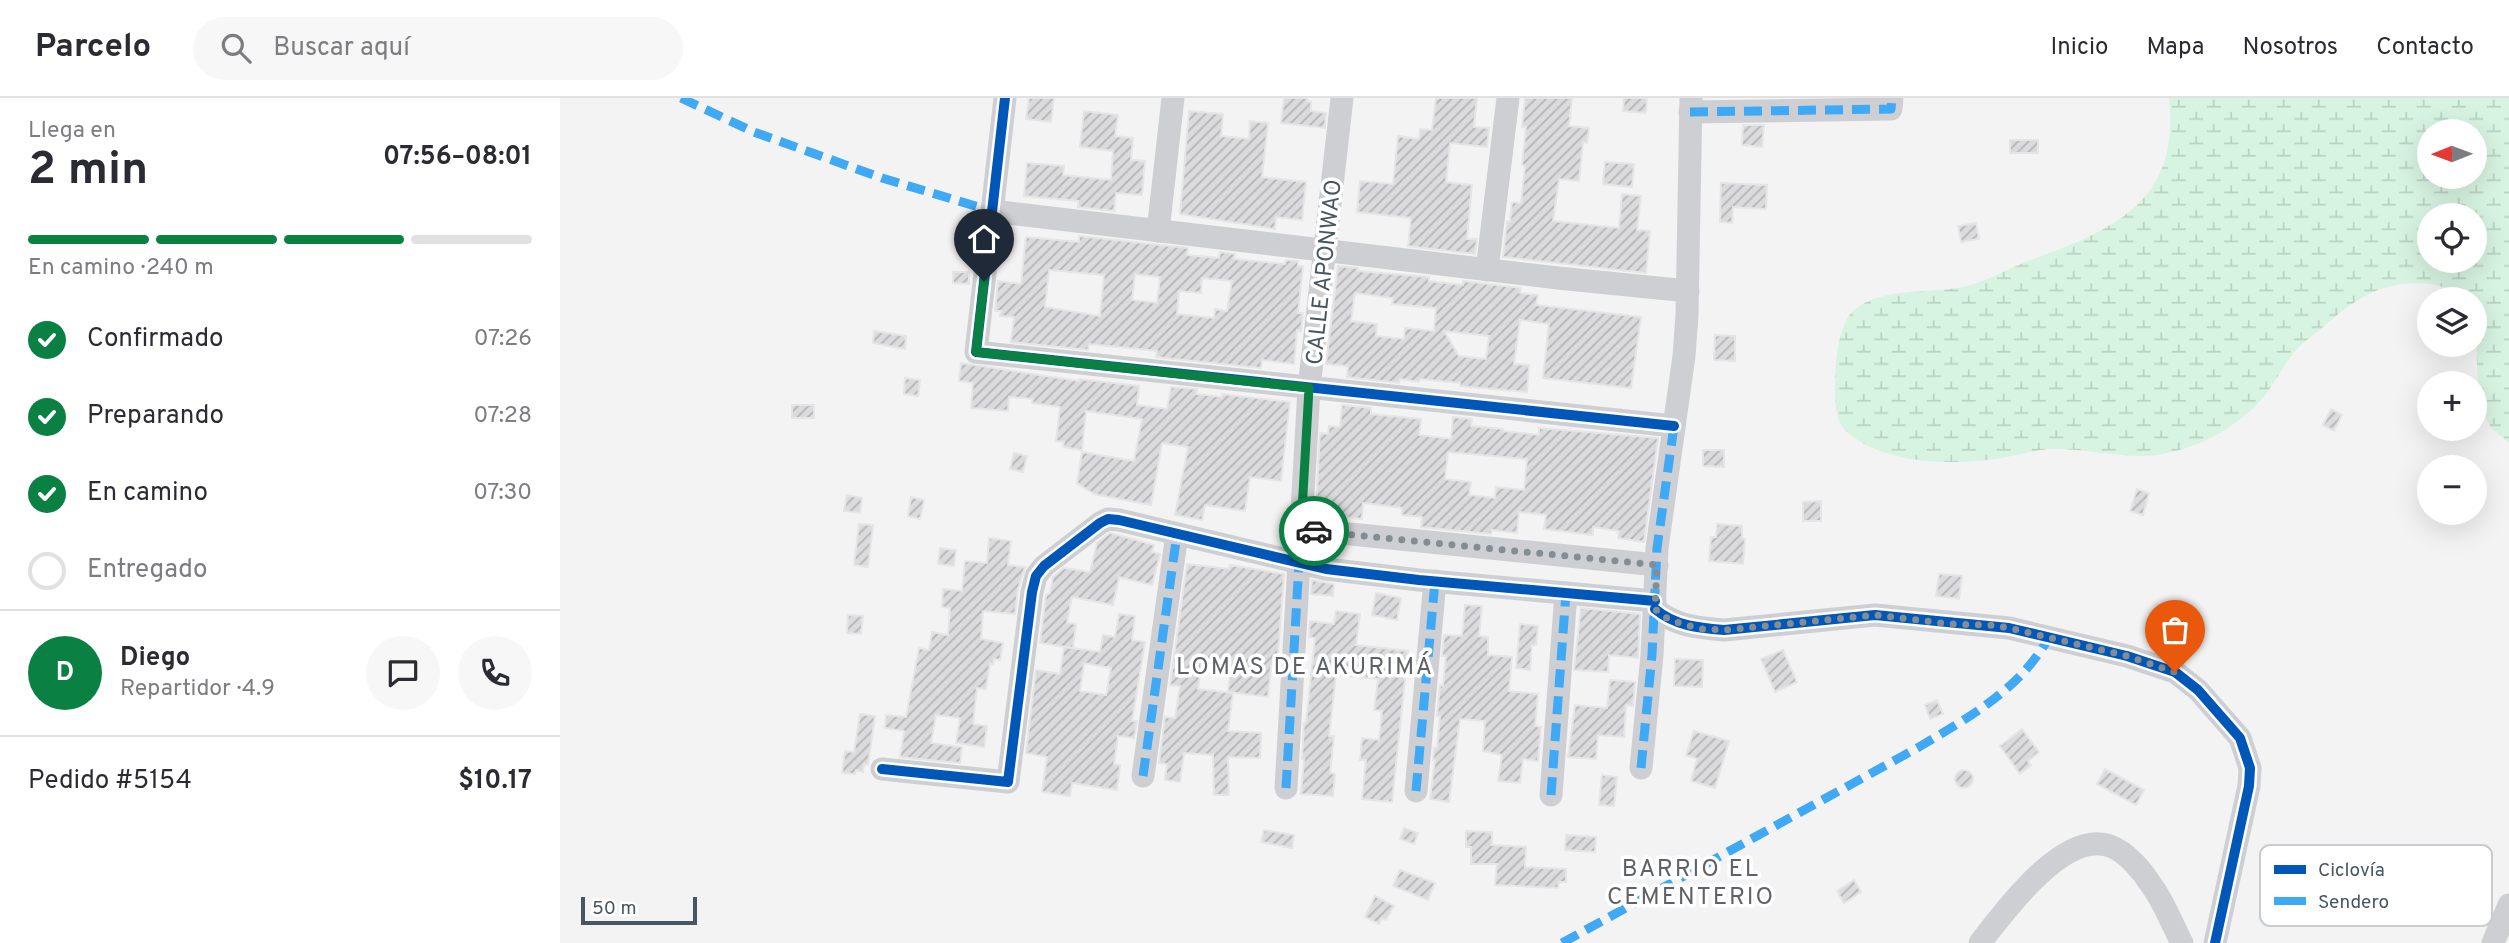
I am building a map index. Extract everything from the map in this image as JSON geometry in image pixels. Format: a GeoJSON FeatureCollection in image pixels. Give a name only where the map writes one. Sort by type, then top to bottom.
{"type":"FeatureCollection","features":[{"type":"Feature","properties":{"kind":"street"},"geometry":{"type":"LineString","coordinates":[[1005,98],[976,352],[1674,426]]}},
{"type":"Feature","properties":{"kind":"street"},"geometry":{"type":"LineString","coordinates":[[1158,231],[1173,98]]}},
{"type":"Feature","properties":{"kind":"street","name":"CALLE APONWAO"},"geometry":{"type":"LineString","coordinates":[[1342,98],[1309,388],[1301,529],[1657,565]]}},
{"type":"Feature","properties":{"kind":"street"},"geometry":{"type":"LineString","coordinates":[[1487,270],[1508,98]]}},
{"type":"Feature","properties":{"kind":"street"},"geometry":{"type":"LineString","coordinates":[[1641,768],[1657,565],[1684,356],[1688,291],[1691,105],[1891,109],[1892,98]]}},
{"type":"Feature","properties":{"kind":"street"},"geometry":{"type":"LineString","coordinates":[[992,211],[1688,291]]}},
{"type":"Feature","properties":{"kind":"street"},"geometry":{"type":"LineString","coordinates":[[882,769],[1007,782],[1036,576],[1044,566],[1108,519],[1326,569],[1566,593],[1655,605],[1665,617],[1702,629],[1724,630],[1875,615],[1990,625],[2127,656],[2175,672],[2198,690],[2240,738],[2249,768],[2245,809],[2215,943]]}},
{"type":"Feature","properties":{"kind":"street"},"geometry":{"type":"LineString","coordinates":[[1143,776],[1177,534]]}},
{"type":"Feature","properties":{"kind":"street"},"geometry":{"type":"LineString","coordinates":[[1286,788],[1299,563]]}},
{"type":"Feature","properties":{"kind":"street"},"geometry":{"type":"LineString","coordinates":[[1416,791],[1435,581]]}},
{"type":"Feature","properties":{"kind":"street"},"geometry":{"type":"LineString","coordinates":[[1552,795],[1566,593]]}},
{"type":"Feature","properties":{"kind":"street"},"geometry":{"type":"LineString","coordinates":[[1980,943],[2038,874],[2069,852],[2099,844],[2111,846],[2137,867],[2165,907],[2182,943]]}},
{"type":"Feature","properties":{"kind":"street"},"geometry":{"type":"LineString","coordinates":[[2493,943],[2509,905]]}},
{"type":"Feature","properties":{"kind":"green space"},"geometry":{"type":"Polygon","coordinates":[[[2169,98],[2509,98],[2509,443],[2492,429],[2487,420],[2487,371],[2477,371],[2477,357],[2487,357],[2487,287],[2443,287],[2416,283],[2389,287],[2355,302],[2298,348],[2254,408],[2212,437],[2172,452],[2142,456],[2049,449],[1987,460],[1931,461],[1876,449],[1845,430],[1839,421],[1836,408],[1836,365],[1844,325],[1853,311],[1879,297],[1967,286],[2090,236],[2114,223],[2136,206],[2152,187],[2164,163],[2170,134],[2169,98]]]}},
{"type":"Feature","properties":{"kind":"building"},"geometry":{"type":"Polygon","coordinates":[[[1029,98],[1054,98],[1051,122],[1026,119],[1029,98]]]}},
{"type":"Feature","properties":{"kind":"building"},"geometry":{"type":"Polygon","coordinates":[[[1284,98],[1307,98],[1307,101],[1311,102],[1311,111],[1326,113],[1325,128],[1281,123],[1284,98]]]}},
{"type":"Feature","properties":{"kind":"building"},"geometry":{"type":"Polygon","coordinates":[[[1436,98],[1477,98],[1474,127],[1489,128],[1487,147],[1450,143],[1446,182],[1472,185],[1467,239],[1477,239],[1475,254],[1408,246],[1411,218],[1357,212],[1360,181],[1393,184],[1398,136],[1419,139],[1420,129],[1432,130],[1436,98]]]}},
{"type":"Feature","properties":{"kind":"building"},"geometry":{"type":"Polygon","coordinates":[[[1525,98],[1572,98],[1569,126],[1589,128],[1587,143],[1583,142],[1579,181],[1559,179],[1553,221],[1619,228],[1622,194],[1641,196],[1637,230],[1650,231],[1646,273],[1503,257],[1512,202],[1521,203],[1525,166],[1522,165],[1526,127],[1522,127],[1525,98]]]}},
{"type":"Feature","properties":{"kind":"building"},"geometry":{"type":"Polygon","coordinates":[[[1624,98],[1647,98],[1646,113],[1623,111],[1624,98]]]}},
{"type":"Feature","properties":{"kind":"building"},"geometry":{"type":"Polygon","coordinates":[[[1084,111],[1118,115],[1115,136],[1133,138],[1131,160],[1145,161],[1142,195],[1116,193],[1114,211],[1078,207],[1078,201],[1024,196],[1027,163],[1064,166],[1063,175],[1111,180],[1113,151],[1080,147],[1084,111]]]}},
{"type":"Feature","properties":{"kind":"building"},"geometry":{"type":"Polygon","coordinates":[[[1189,111],[1223,114],[1221,136],[1249,139],[1250,121],[1268,123],[1262,177],[1306,182],[1302,220],[1276,217],[1275,229],[1180,214],[1189,111]]]}},
{"type":"Feature","properties":{"kind":"building"},"geometry":{"type":"Polygon","coordinates":[[[1743,125],[1764,125],[1762,147],[1742,145],[1743,125]]]}},
{"type":"Feature","properties":{"kind":"building"},"geometry":{"type":"Polygon","coordinates":[[[2010,140],[2038,140],[2038,153],[2010,153],[2010,140]]]}},
{"type":"Feature","properties":{"kind":"building"},"geometry":{"type":"Polygon","coordinates":[[[1605,162],[1634,164],[1632,187],[1603,184],[1605,162]]]}},
{"type":"Feature","properties":{"kind":"building"},"geometry":{"type":"Polygon","coordinates":[[[1721,183],[1767,185],[1766,209],[1733,207],[1732,223],[1720,222],[1721,183]]]}},
{"type":"Feature","properties":{"kind":"building"},"geometry":{"type":"Polygon","coordinates":[[[1976,223],[1979,239],[1961,242],[1958,226],[1976,223]]]}},
{"type":"Feature","properties":{"kind":"building"},"geometry":{"type":"Polygon","coordinates":[[[1079,236],[1188,248],[1187,255],[1219,258],[1220,252],[1235,254],[1234,259],[1285,264],[1286,260],[1298,261],[1298,266],[1303,266],[1298,313],[1303,313],[1301,331],[1297,330],[1294,364],[1262,360],[1261,368],[1156,357],[1157,351],[1089,344],[1088,350],[1011,342],[1014,317],[1000,316],[1001,311],[995,311],[998,281],[1021,284],[1026,237],[1079,242],[1079,236]],[[1049,270],[1045,307],[1100,316],[1104,275],[1049,270]],[[1135,274],[1132,300],[1157,303],[1160,277],[1135,274]],[[1202,278],[1201,293],[1179,291],[1177,314],[1214,318],[1215,309],[1227,311],[1232,281],[1202,278]]]}},
{"type":"Feature","properties":{"kind":"building"},"geometry":{"type":"Polygon","coordinates":[[[1338,266],[1358,268],[1358,271],[1429,277],[1429,281],[1463,285],[1463,281],[1521,288],[1520,293],[1538,295],[1536,305],[1641,317],[1631,388],[1543,378],[1549,324],[1520,320],[1514,364],[1529,365],[1527,392],[1460,386],[1460,383],[1420,379],[1419,382],[1400,379],[1399,383],[1347,377],[1348,366],[1326,364],[1338,266]],[[1355,293],[1351,321],[1377,324],[1376,336],[1404,339],[1405,328],[1434,331],[1436,308],[1392,304],[1393,298],[1355,293]],[[1444,331],[1459,356],[1486,359],[1489,336],[1444,331]]]}},
{"type":"Feature","properties":{"kind":"building"},"geometry":{"type":"Polygon","coordinates":[[[953,272],[969,272],[969,284],[953,283],[953,272]]]}},
{"type":"Feature","properties":{"kind":"building"},"geometry":{"type":"Polygon","coordinates":[[[874,331],[906,336],[905,349],[873,343],[874,331]]]}},
{"type":"Feature","properties":{"kind":"building"},"geometry":{"type":"Polygon","coordinates":[[[1715,335],[1735,336],[1735,361],[1714,360],[1715,335]]]}},
{"type":"Feature","properties":{"kind":"building"},"geometry":{"type":"Polygon","coordinates":[[[961,363],[1079,381],[1139,386],[1137,405],[1167,409],[1171,387],[1197,389],[1196,394],[1222,397],[1222,394],[1290,402],[1281,481],[1250,477],[1245,511],[1205,505],[1202,520],[1175,515],[1188,447],[1162,443],[1151,505],[1094,494],[1077,483],[1082,452],[1134,461],[1142,419],[1086,411],[1082,450],[1063,447],[1064,442],[1056,441],[1060,407],[1032,403],[1033,399],[1009,397],[1008,411],[971,408],[973,383],[959,381],[961,363]]]}},
{"type":"Feature","properties":{"kind":"building"},"geometry":{"type":"Polygon","coordinates":[[[905,378],[920,380],[918,396],[904,394],[905,378]]]}},
{"type":"Feature","properties":{"kind":"building"},"geometry":{"type":"Polygon","coordinates":[[[792,405],[814,405],[814,418],[792,418],[792,405]]]}},
{"type":"Feature","properties":{"kind":"building"},"geometry":{"type":"Polygon","coordinates":[[[1342,405],[1371,408],[1371,414],[1421,419],[1419,435],[1451,439],[1453,417],[1472,419],[1471,426],[1539,435],[1539,428],[1658,438],[1644,542],[1618,538],[1619,531],[1593,527],[1593,535],[1544,529],[1546,515],[1519,512],[1517,533],[1492,530],[1491,534],[1421,527],[1422,517],[1402,515],[1402,508],[1363,503],[1362,519],[1332,516],[1333,509],[1316,508],[1320,433],[1328,434],[1329,426],[1340,427],[1342,405]],[[1448,452],[1445,479],[1471,482],[1469,495],[1495,498],[1496,487],[1524,490],[1527,459],[1448,452]]]}},
{"type":"Feature","properties":{"kind":"building"},"geometry":{"type":"Polygon","coordinates":[[[2331,409],[2342,415],[2334,431],[2323,425],[2331,409]]]}},
{"type":"Feature","properties":{"kind":"building"},"geometry":{"type":"Polygon","coordinates":[[[1703,450],[1724,450],[1724,467],[1703,466],[1703,450]]]}},
{"type":"Feature","properties":{"kind":"building"},"geometry":{"type":"Polygon","coordinates":[[[1014,453],[1027,456],[1023,472],[1010,469],[1014,453]]]}},
{"type":"Feature","properties":{"kind":"building"},"geometry":{"type":"Polygon","coordinates":[[[2137,489],[2149,493],[2143,515],[2130,511],[2137,489]]]}},
{"type":"Feature","properties":{"kind":"building"},"geometry":{"type":"Polygon","coordinates":[[[847,495],[862,498],[860,513],[844,511],[847,495]]]}},
{"type":"Feature","properties":{"kind":"building"},"geometry":{"type":"Polygon","coordinates":[[[911,497],[924,500],[920,519],[908,516],[911,497]]]}},
{"type":"Feature","properties":{"kind":"building"},"geometry":{"type":"Polygon","coordinates":[[[1821,501],[1821,521],[1803,521],[1803,502],[1821,501]]]}},
{"type":"Feature","properties":{"kind":"building"},"geometry":{"type":"Polygon","coordinates":[[[859,524],[873,525],[868,567],[854,565],[859,524]]]}},
{"type":"Feature","properties":{"kind":"building"},"geometry":{"type":"Polygon","coordinates":[[[1717,524],[1742,526],[1742,538],[1745,539],[1743,564],[1709,561],[1711,537],[1716,537],[1717,524]]]}},
{"type":"Feature","properties":{"kind":"building"},"geometry":{"type":"Polygon","coordinates":[[[1110,533],[1154,545],[1152,552],[1160,554],[1152,585],[1119,577],[1113,605],[1072,597],[1067,623],[1076,624],[1073,648],[1040,643],[1046,595],[1050,593],[1053,577],[1064,568],[1090,572],[1097,543],[1110,533]]]}},
{"type":"Feature","properties":{"kind":"building"},"geometry":{"type":"Polygon","coordinates":[[[989,538],[1011,541],[1008,565],[1025,567],[1018,589],[1015,614],[983,611],[981,639],[1003,643],[1000,660],[994,659],[993,664],[990,663],[986,689],[977,688],[973,724],[987,726],[984,747],[956,743],[960,718],[936,715],[931,743],[962,747],[960,763],[900,757],[904,731],[885,728],[886,715],[906,717],[919,648],[929,650],[932,632],[948,635],[950,608],[942,607],[943,589],[962,591],[965,561],[987,563],[989,538]]]}},
{"type":"Feature","properties":{"kind":"building"},"geometry":{"type":"Polygon","coordinates":[[[940,548],[956,550],[954,566],[938,564],[940,548]]]}},
{"type":"Feature","properties":{"kind":"building"},"geometry":{"type":"Polygon","coordinates":[[[1187,564],[1229,569],[1230,565],[1284,574],[1277,667],[1271,666],[1268,697],[1228,692],[1231,662],[1202,659],[1198,689],[1233,693],[1228,731],[1261,733],[1260,758],[1228,757],[1229,795],[1214,795],[1213,755],[1184,753],[1180,782],[1165,780],[1167,764],[1159,763],[1165,717],[1175,718],[1180,686],[1170,685],[1187,564]]]}},
{"type":"Feature","properties":{"kind":"building"},"geometry":{"type":"Polygon","coordinates":[[[1939,574],[1962,576],[1959,599],[1936,596],[1939,574]]]}},
{"type":"Feature","properties":{"kind":"building"},"geometry":{"type":"Polygon","coordinates":[[[1312,580],[1334,584],[1333,596],[1311,594],[1312,580]]]}},
{"type":"Feature","properties":{"kind":"building"},"geometry":{"type":"Polygon","coordinates":[[[1376,593],[1401,598],[1397,620],[1372,615],[1376,593]]]}},
{"type":"Feature","properties":{"kind":"building"},"geometry":{"type":"Polygon","coordinates":[[[1465,605],[1482,606],[1479,636],[1488,637],[1488,655],[1512,657],[1509,691],[1538,694],[1535,726],[1541,727],[1538,761],[1523,759],[1520,783],[1498,781],[1502,755],[1483,751],[1485,721],[1460,719],[1449,802],[1430,799],[1433,760],[1434,748],[1437,748],[1440,685],[1443,686],[1446,656],[1442,656],[1444,635],[1462,636],[1465,605]]]}},
{"type":"Feature","properties":{"kind":"building"},"geometry":{"type":"Polygon","coordinates":[[[1581,608],[1640,614],[1638,658],[1609,655],[1608,672],[1574,670],[1581,608]]]}},
{"type":"Feature","properties":{"kind":"building"},"geometry":{"type":"Polygon","coordinates":[[[1336,611],[1360,614],[1356,645],[1408,651],[1392,802],[1362,799],[1366,760],[1360,760],[1362,738],[1379,740],[1382,711],[1374,710],[1378,679],[1336,675],[1329,736],[1334,736],[1330,773],[1335,774],[1333,796],[1301,794],[1304,723],[1315,638],[1309,637],[1310,621],[1334,624],[1336,611]]]}},
{"type":"Feature","properties":{"kind":"building"},"geometry":{"type":"Polygon","coordinates":[[[1119,614],[1135,616],[1132,640],[1145,642],[1132,721],[1137,721],[1134,738],[1118,736],[1114,764],[1120,765],[1117,790],[1072,783],[1070,796],[1042,792],[1047,757],[1026,753],[1036,670],[1060,674],[1064,647],[1100,652],[1103,635],[1115,637],[1119,614]],[[1084,663],[1080,691],[1106,695],[1111,668],[1084,663]]]}},
{"type":"Feature","properties":{"kind":"building"},"geometry":{"type":"Polygon","coordinates":[[[848,615],[863,616],[861,634],[847,633],[848,615]]]}},
{"type":"Feature","properties":{"kind":"building"},"geometry":{"type":"Polygon","coordinates":[[[1520,624],[1538,626],[1536,645],[1532,645],[1530,670],[1516,668],[1520,624]]]}},
{"type":"Feature","properties":{"kind":"building"},"geometry":{"type":"Polygon","coordinates":[[[1783,650],[1797,682],[1775,692],[1761,659],[1783,650]]]}},
{"type":"Feature","properties":{"kind":"building"},"geometry":{"type":"Polygon","coordinates":[[[1675,659],[1703,660],[1702,687],[1674,686],[1675,659]]]}},
{"type":"Feature","properties":{"kind":"building"},"geometry":{"type":"Polygon","coordinates":[[[1610,680],[1635,682],[1633,706],[1626,705],[1624,737],[1598,735],[1596,759],[1568,757],[1575,705],[1607,708],[1610,680]]]}},
{"type":"Feature","properties":{"kind":"building"},"geometry":{"type":"Polygon","coordinates":[[[1937,700],[1943,714],[1930,719],[1925,705],[1937,700]]]}},
{"type":"Feature","properties":{"kind":"building"},"geometry":{"type":"Polygon","coordinates":[[[860,714],[875,716],[868,765],[864,764],[863,772],[856,770],[855,774],[842,773],[845,751],[854,752],[860,714]]]}},
{"type":"Feature","properties":{"kind":"building"},"geometry":{"type":"Polygon","coordinates":[[[2022,729],[2039,752],[2028,761],[2031,765],[2020,774],[2000,746],[2022,729]]]}},
{"type":"Feature","properties":{"kind":"building"},"geometry":{"type":"Polygon","coordinates":[[[1694,731],[1729,741],[1715,788],[1691,781],[1697,759],[1686,755],[1694,731]]]}},
{"type":"Feature","properties":{"kind":"building"},"geometry":{"type":"Polygon","coordinates":[[[2105,769],[2144,790],[2136,805],[2097,784],[2105,769]]]}},
{"type":"Feature","properties":{"kind":"building"},"geometry":{"type":"Polygon","coordinates":[[[1960,770],[1968,770],[1973,779],[1971,786],[1960,788],[1955,783],[1955,775],[1960,770]]]}},
{"type":"Feature","properties":{"kind":"building"},"geometry":{"type":"Polygon","coordinates":[[[1602,775],[1617,777],[1614,806],[1599,805],[1602,775]]]}},
{"type":"Feature","properties":{"kind":"building"},"geometry":{"type":"Polygon","coordinates":[[[1404,828],[1418,833],[1414,844],[1400,839],[1404,828]]]}},
{"type":"Feature","properties":{"kind":"building"},"geometry":{"type":"Polygon","coordinates":[[[1264,830],[1294,835],[1292,848],[1261,842],[1264,830]]]}},
{"type":"Feature","properties":{"kind":"building"},"geometry":{"type":"Polygon","coordinates":[[[1466,831],[1492,832],[1492,845],[1526,847],[1525,867],[1566,869],[1566,882],[1559,882],[1558,888],[1495,885],[1497,864],[1471,864],[1471,847],[1466,847],[1466,831]]]}},
{"type":"Feature","properties":{"kind":"building"},"geometry":{"type":"Polygon","coordinates":[[[1566,835],[1596,837],[1595,852],[1565,850],[1566,835]]]}},
{"type":"Feature","properties":{"kind":"building"},"geometry":{"type":"Polygon","coordinates":[[[1400,870],[1435,883],[1428,900],[1393,886],[1400,870]]]}},
{"type":"Feature","properties":{"kind":"building"},"geometry":{"type":"Polygon","coordinates":[[[1854,880],[1861,892],[1844,903],[1837,891],[1854,880]]]}},
{"type":"Feature","properties":{"kind":"building"},"geometry":{"type":"Polygon","coordinates":[[[1375,896],[1394,906],[1386,920],[1382,918],[1379,924],[1365,917],[1375,896]]]}},
{"type":"Feature","properties":{"kind":"marked path"},"geometry":{"type":"LineString","coordinates":[[681,98],[754,132],[882,178],[992,211]]}},
{"type":"Feature","properties":{"kind":"marked path"},"geometry":{"type":"LineString","coordinates":[[1690,112],[1891,109],[1892,98]]}},
{"type":"Feature","properties":{"kind":"marked path"},"geometry":{"type":"LineString","coordinates":[[1641,768],[1652,655],[1657,548],[1674,426]]}},
{"type":"Feature","properties":{"kind":"marked path"},"geometry":{"type":"LineString","coordinates":[[1143,776],[1177,534]]}},
{"type":"Feature","properties":{"kind":"marked path"},"geometry":{"type":"LineString","coordinates":[[1286,788],[1299,563]]}},
{"type":"Feature","properties":{"kind":"marked path"},"geometry":{"type":"LineString","coordinates":[[1416,791],[1435,581]]}},
{"type":"Feature","properties":{"kind":"marked path"},"geometry":{"type":"LineString","coordinates":[[1551,795],[1566,593]]}},
{"type":"Feature","properties":{"kind":"marked path"},"geometry":{"type":"LineString","coordinates":[[1562,943],[1956,725],[2008,687],[2037,656],[2049,637]]}},
{"type":"Feature","properties":{"kind":"cycle path"},"geometry":{"type":"LineString","coordinates":[[1005,98],[976,352],[1674,426]]}},
{"type":"Feature","properties":{"kind":"cycle path"},"geometry":{"type":"LineString","coordinates":[[882,769],[1008,782],[1036,576],[1044,566],[1108,519],[1326,569],[1655,601]]}},
{"type":"Feature","properties":{"kind":"cycle path"},"geometry":{"type":"LineString","coordinates":[[1655,609],[1679,623],[1724,630],[1875,615],[2009,628],[2127,656],[2175,672],[2198,690],[2240,738],[2250,768],[2249,786],[2215,943]]}},
{"type":"Feature","properties":{"kind":"way so far"},"geometry":{"type":"LineString","coordinates":[[1314,531],[1657,565],[1655,609],[1665,617],[1702,629],[1754,628],[1857,615],[1892,616],[2009,628],[2127,656],[2175,672]]}},
{"type":"Feature","properties":{"kind":"district","name":"LOMAS DE AKURIMÁ"},"geometry":{"type":"Point","coordinates":[1305,666]}},
{"type":"Feature","properties":{"kind":"district","name":"BARRIO EL CEMENTERIO"},"geometry":{"type":"Point","coordinates":[1691,882]}},
{"type":"Feature","properties":{"kind":"route"},"geometry":{"type":"LineString","coordinates":[[984,281],[976,352],[1309,388],[1301,529],[1314,531]]}}]}
